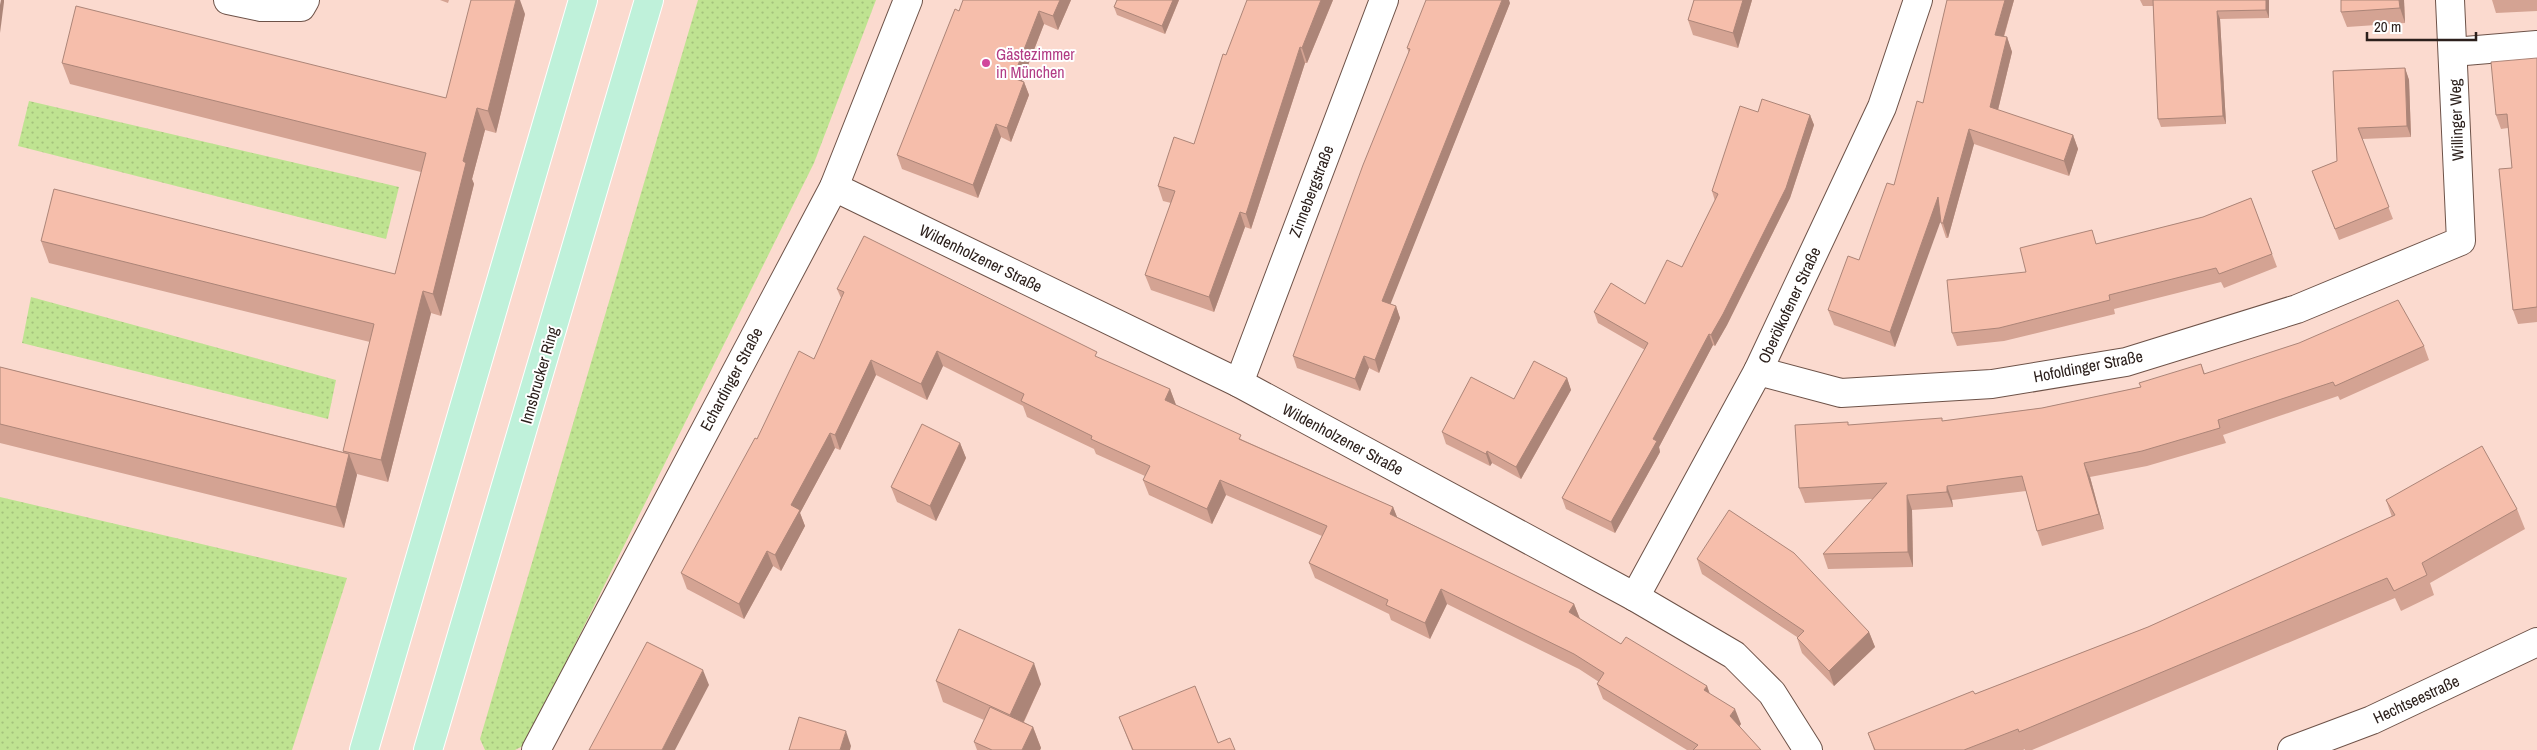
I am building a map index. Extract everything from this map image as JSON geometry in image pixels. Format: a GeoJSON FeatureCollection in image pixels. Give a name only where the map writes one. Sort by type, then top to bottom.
{"type":"FeatureCollection","features":[{"type":"Feature","properties":{"kind":"main road"},"geometry":{"type":"LineString","coordinates":[[364,750],[583,0]]}},
{"type":"Feature","properties":{"kind":"main road","name":"Innsbrucker Ring"},"geometry":{"type":"LineString","coordinates":[[428,750],[649,0]]}},
{"type":"Feature","properties":{"kind":"street"},"geometry":{"type":"LineString","coordinates":[[228,0],[261,7],[303,3]]}},
{"type":"Feature","properties":{"kind":"street","name":"Echardinger Straße"},"geometry":{"type":"LineString","coordinates":[[536,750],[834,187],[908,0]]}},
{"type":"Feature","properties":{"kind":"street","name":"Zinnebergstraße"},"geometry":{"type":"LineString","coordinates":[[1239,383],[1384,0]]}},
{"type":"Feature","properties":{"kind":"street","name":"Oberölkofener Straße"},"geometry":{"type":"LineString","coordinates":[[1635,597],[1758,371],[1882,107],[1918,0]]}},
{"type":"Feature","properties":{"kind":"street","name":"Willinger Weg"},"geometry":{"type":"LineString","coordinates":[[2450,0],[2461,241]]}},
{"type":"Feature","properties":{"kind":"street"},"geometry":{"type":"LineString","coordinates":[[2453,52],[2537,45]]}},
{"type":"Feature","properties":{"kind":"street","name":"Wildenholzener Straße"},"geometry":{"type":"LineString","coordinates":[[834,187],[1239,383],[1635,597],[1734,655],[1772,693],[1808,750]]}},
{"type":"Feature","properties":{"kind":"street","name":"Hofoldinger Straße"},"geometry":{"type":"LineString","coordinates":[[1758,371],[1840,392],[1992,384],[2126,362],[2297,309],[2461,241]]}},
{"type":"Feature","properties":{"kind":"street","name":"Hechtseestraße"},"geometry":{"type":"LineString","coordinates":[[2292,750],[2372,720],[2537,642]]}},
{"type":"Feature","properties":{"kind":"green space"},"geometry":{"type":"Polygon","coordinates":[[[698,0],[876,0],[814,163],[525,745],[515,750],[485,750],[480,739],[698,0]]]}},
{"type":"Feature","properties":{"kind":"green space"},"geometry":{"type":"Polygon","coordinates":[[[29,101],[399,187],[386,239],[18,146],[29,101]]]}},
{"type":"Feature","properties":{"kind":"green space"},"geometry":{"type":"Polygon","coordinates":[[[31,297],[336,380],[328,419],[22,343],[31,297]]]}},
{"type":"Feature","properties":{"kind":"green space"},"geometry":{"type":"Polygon","coordinates":[[[0,497],[347,578],[292,750],[0,750],[0,497]]]}},
{"type":"Feature","properties":{"kind":"building"},"geometry":{"type":"Polygon","coordinates":[[[471,0],[516,0],[488,111],[477,108],[463,161],[466,163],[433,294],[423,291],[381,460],[343,451],[374,324],[41,241],[54,189],[395,274],[426,153],[62,63],[76,6],[446,98],[471,0]]]}},
{"type":"Feature","properties":{"kind":"building"},"geometry":{"type":"Polygon","coordinates":[[[963,0],[1060,0],[1053,16],[1039,11],[1013,78],[1024,82],[1007,128],[996,124],[973,185],[897,155],[955,9],[959,11],[963,0]]]}},
{"type":"Feature","properties":{"kind":"building"},"geometry":{"type":"Polygon","coordinates":[[[1117,0],[1173,0],[1162,26],[1114,7],[1117,0]]]}},
{"type":"Feature","properties":{"kind":"building"},"geometry":{"type":"Polygon","coordinates":[[[1247,0],[1321,0],[1302,48],[1300,47],[1246,214],[1240,212],[1209,297],[1145,275],[1175,191],[1158,186],[1174,137],[1194,144],[1223,54],[1226,55],[1247,0]]]}},
{"type":"Feature","properties":{"kind":"building"},"geometry":{"type":"Polygon","coordinates":[[[1426,0],[1502,0],[1382,301],[1396,306],[1375,360],[1364,356],[1355,379],[1293,356],[1363,165],[1410,49],[1407,48],[1426,0]]]}},
{"type":"Feature","properties":{"kind":"building"},"geometry":{"type":"Polygon","coordinates":[[[1694,0],[1743,0],[1733,33],[1688,20],[1694,0]]]}},
{"type":"Feature","properties":{"kind":"building"},"geometry":{"type":"Polygon","coordinates":[[[1947,0],[2005,0],[1995,35],[2007,37],[1990,107],[2073,135],[2064,161],[1969,129],[1943,223],[1941,223],[1938,197],[1890,332],[1828,310],[1848,256],[1859,260],[1887,183],[1894,185],[1917,101],[1923,103],[1947,0]]]}},
{"type":"Feature","properties":{"kind":"building"},"geometry":{"type":"Polygon","coordinates":[[[2153,0],[2266,0],[2266,10],[2217,11],[2223,116],[2158,119],[2153,0]]]}},
{"type":"Feature","properties":{"kind":"building"},"geometry":{"type":"Polygon","coordinates":[[[2341,0],[2399,0],[2400,8],[2341,12],[2341,0]]]}},
{"type":"Feature","properties":{"kind":"building"},"geometry":{"type":"Polygon","coordinates":[[[2537,58],[2537,307],[2513,310],[2499,169],[2512,168],[2507,114],[2496,115],[2491,62],[2537,58]]]}},
{"type":"Feature","properties":{"kind":"building"},"geometry":{"type":"Polygon","coordinates":[[[2405,68],[2407,126],[2358,128],[2389,207],[2335,229],[2312,171],[2337,161],[2333,71],[2405,68]]]}},
{"type":"Feature","properties":{"kind":"building"},"geometry":{"type":"Polygon","coordinates":[[[1762,99],[1810,115],[1786,188],[1723,314],[1711,335],[1709,334],[1653,439],[1657,441],[1611,522],[1562,498],[1648,343],[1594,312],[1611,283],[1645,304],[1667,260],[1682,267],[1718,194],[1712,191],[1740,106],[1758,112],[1762,99]]]}},
{"type":"Feature","properties":{"kind":"building"},"geometry":{"type":"Polygon","coordinates":[[[2251,198],[2272,254],[2219,274],[2216,268],[2109,295],[2110,300],[1999,328],[1952,333],[1947,280],[2026,272],[2020,248],[2092,230],[2096,244],[2203,217],[2251,198]]]}},
{"type":"Feature","properties":{"kind":"building"},"geometry":{"type":"Polygon","coordinates":[[[864,236],[1097,352],[1095,356],[1170,389],[1165,400],[1241,435],[1239,439],[1393,507],[1390,514],[1574,604],[1569,612],[1621,644],[1626,637],[1707,686],[1704,690],[1735,709],[1730,716],[1761,750],[1693,750],[1698,745],[1597,684],[1604,673],[1574,654],[1441,589],[1425,623],[1386,605],[1388,600],[1309,563],[1327,526],[1220,480],[1207,509],[1143,480],[1150,466],[1091,439],[1092,436],[1021,401],[1024,394],[937,351],[921,384],[871,360],[835,435],[830,433],[791,505],[800,510],[775,555],[767,551],[739,604],[681,573],[755,438],[757,439],[799,351],[814,359],[844,292],[837,289],[864,236]]]}},
{"type":"Feature","properties":{"kind":"building"},"geometry":{"type":"Polygon","coordinates":[[[2398,300],[2424,346],[2335,386],[2333,382],[2218,420],[2220,428],[2142,451],[2084,463],[2099,514],[2037,531],[2022,476],[1947,486],[1947,492],[1907,495],[1908,552],[1823,554],[1887,483],[1799,488],[1795,425],[1848,422],[1848,425],[1942,418],[1942,421],[2042,408],[2141,387],[2139,383],[2201,364],[2204,374],[2299,343],[2398,300]]]}},
{"type":"Feature","properties":{"kind":"building"},"geometry":{"type":"Polygon","coordinates":[[[1534,361],[1567,378],[1516,467],[1487,451],[1486,454],[1442,432],[1471,377],[1514,399],[1534,361]]]}},
{"type":"Feature","properties":{"kind":"building"},"geometry":{"type":"Polygon","coordinates":[[[0,367],[349,454],[336,507],[0,424],[0,367]]]}},
{"type":"Feature","properties":{"kind":"building"},"geometry":{"type":"Polygon","coordinates":[[[922,424],[960,443],[930,506],[891,487],[922,424]]]}},
{"type":"Feature","properties":{"kind":"building"},"geometry":{"type":"Polygon","coordinates":[[[2482,446],[2517,509],[2422,563],[2427,575],[2394,591],[2387,578],[2019,732],[2018,729],[1964,750],[1875,750],[1868,733],[1973,691],[1975,694],[2148,627],[2395,515],[2386,500],[2482,446]]]}},
{"type":"Feature","properties":{"kind":"building"},"geometry":{"type":"Polygon","coordinates":[[[1729,510],[1794,553],[1869,632],[1829,671],[1797,638],[1804,631],[1697,559],[1729,510]]]}},
{"type":"Feature","properties":{"kind":"building"},"geometry":{"type":"Polygon","coordinates":[[[959,629],[1034,663],[1010,715],[936,681],[959,629]]]}},
{"type":"Feature","properties":{"kind":"building"},"geometry":{"type":"Polygon","coordinates":[[[647,642],[703,670],[662,750],[589,750],[647,642]]]}},
{"type":"Feature","properties":{"kind":"building"},"geometry":{"type":"Polygon","coordinates":[[[1195,686],[1218,743],[1230,738],[1235,750],[1133,750],[1119,717],[1195,686]]]}},
{"type":"Feature","properties":{"kind":"building"},"geometry":{"type":"Polygon","coordinates":[[[990,707],[1033,727],[1022,750],[992,750],[974,742],[990,707]]]}},
{"type":"Feature","properties":{"kind":"building"},"geometry":{"type":"Polygon","coordinates":[[[799,717],[846,731],[840,750],[789,750],[799,717]]]}},
{"type":"Feature","properties":{"kind":"place","name":"Gästezimmer in München"},"geometry":{"type":"Point","coordinates":[986,63]}}]}
